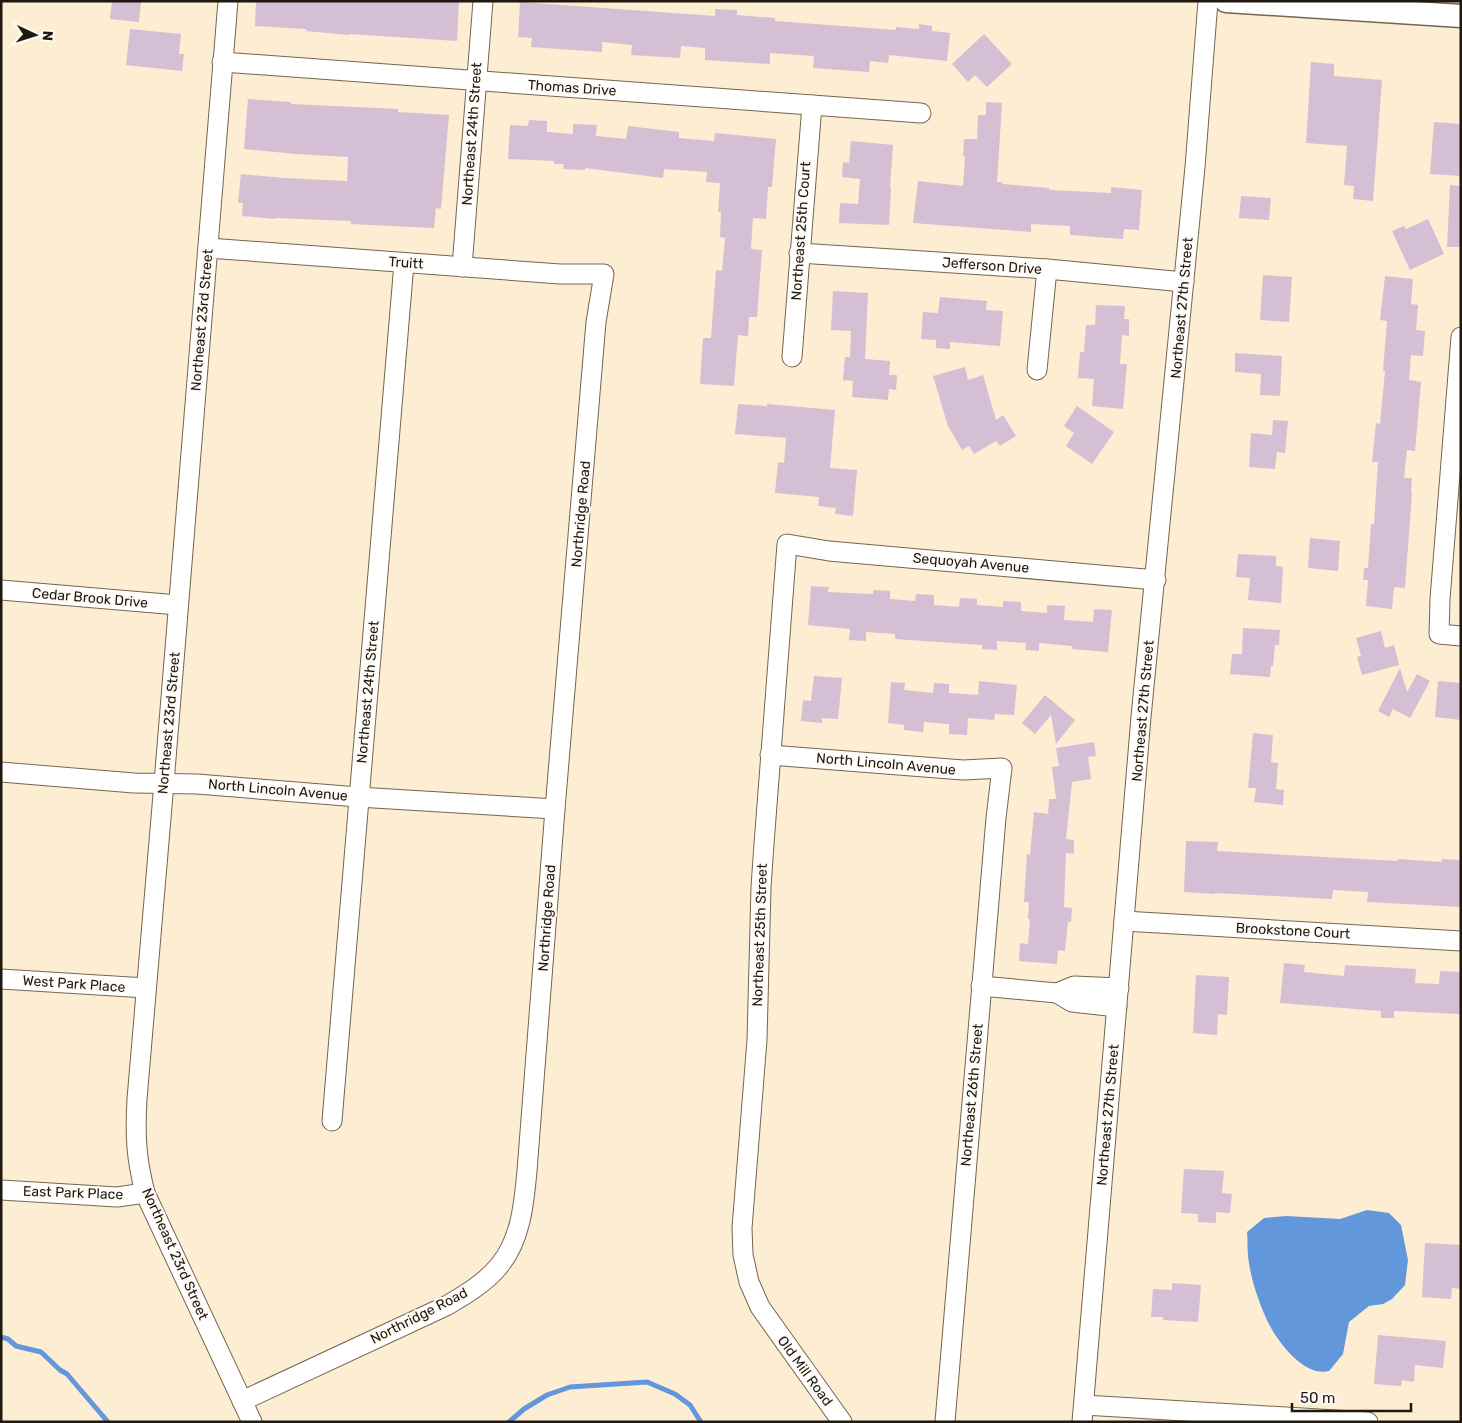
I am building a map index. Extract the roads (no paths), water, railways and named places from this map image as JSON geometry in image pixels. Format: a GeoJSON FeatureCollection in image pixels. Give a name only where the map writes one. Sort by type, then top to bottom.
{"type":"FeatureCollection","features":[{"type":"Feature","properties":{"kind":"main road"},"geometry":{"type":"LineString","coordinates":[[1226,1],[1461,16]]}},
{"type":"Feature","properties":{"kind":"street","name":"Northeast 23rd Street"},"geometry":{"type":"LineString","coordinates":[[228,1],[135,1126],[138,1164],[145,1193],[252,1422]]}},
{"type":"Feature","properties":{"kind":"street","name":"Northeast 24th Street"},"geometry":{"type":"LineString","coordinates":[[462,267],[483,1]]}},
{"type":"Feature","properties":{"kind":"street","name":"Northeast 27th Street"},"geometry":{"type":"LineString","coordinates":[[1083,1413],[1141,717],[1156,580],[1197,148],[1208,1]]}},
{"type":"Feature","properties":{"kind":"street","name":"Thomas Drive"},"geometry":{"type":"LineString","coordinates":[[222,62],[921,113]]}},
{"type":"Feature","properties":{"kind":"street","name":"Northeast 25th Court"},"geometry":{"type":"LineString","coordinates":[[792,357],[812,105]]}},
{"type":"Feature","properties":{"kind":"street","name":"Truitt"},"geometry":{"type":"LineString","coordinates":[[208,248],[560,274],[604,274]]}},
{"type":"Feature","properties":{"kind":"street","name":"Jefferson Drive"},"geometry":{"type":"LineString","coordinates":[[799,253],[1047,269],[1184,282]]}},
{"type":"Feature","properties":{"kind":"street","name":"Northeast 24th Street"},"geometry":{"type":"LineString","coordinates":[[332,1121],[404,263]]}},
{"type":"Feature","properties":{"kind":"street"},"geometry":{"type":"LineString","coordinates":[[1038,370],[1047,269]]}},
{"type":"Feature","properties":{"kind":"street","name":"Northridge Road"},"geometry":{"type":"LineString","coordinates":[[242,1401],[446,1306],[468,1293],[499,1266],[508,1253],[520,1222],[524,1195],[596,322],[604,274]]}},
{"type":"Feature","properties":{"kind":"street"},"geometry":{"type":"LineString","coordinates":[[1461,337],[1440,599],[1439,634],[1461,636]]}},
{"type":"Feature","properties":{"kind":"street","name":"Sequoyah Avenue"},"geometry":{"type":"LineString","coordinates":[[787,544],[830,551],[1156,580]]}},
{"type":"Feature","properties":{"kind":"street","name":"Northeast 25th Street"},"geometry":{"type":"LineString","coordinates":[[768,1320],[749,1282],[742,1242],[757,1040],[761,887],[787,544]]}},
{"type":"Feature","properties":{"kind":"street","name":"Cedar Brook Drive"},"geometry":{"type":"LineString","coordinates":[[1,590],[178,605]]}},
{"type":"Feature","properties":{"kind":"street","name":"North Lincoln Avenue"},"geometry":{"type":"LineString","coordinates":[[770,755],[963,770],[1002,768]]}},
{"type":"Feature","properties":{"kind":"street","name":"Northeast 26th Street"},"geometry":{"type":"LineString","coordinates":[[945,1422],[981,986],[1002,768]]}},
{"type":"Feature","properties":{"kind":"street","name":"North Lincoln Avenue"},"geometry":{"type":"LineString","coordinates":[[1,772],[134,783],[197,784],[358,797],[555,809]]}},
{"type":"Feature","properties":{"kind":"street","name":"Brookstone Court"},"geometry":{"type":"LineString","coordinates":[[1124,921],[1461,941]]}},
{"type":"Feature","properties":{"kind":"street","name":"West Park Place"},"geometry":{"type":"LineString","coordinates":[[1,979],[146,988]]}},
{"type":"Feature","properties":{"kind":"street"},"geometry":{"type":"LineString","coordinates":[[981,986],[1057,993],[1074,986],[1118,997]]}},
{"type":"Feature","properties":{"kind":"street","name":"East Park Place"},"geometry":{"type":"LineString","coordinates":[[1,1190],[118,1197],[145,1193]]}},
{"type":"Feature","properties":{"kind":"street","name":"Old Mill Road"},"geometry":{"type":"LineString","coordinates":[[768,1320],[842,1422]]}},
{"type":"Feature","properties":{"kind":"street"},"geometry":{"type":"LineString","coordinates":[[1083,1413],[1368,1422]]}},
{"type":"Feature","properties":{"kind":"water"},"geometry":{"type":"Polygon","coordinates":[[[1367,1210],[1389,1213],[1401,1225],[1408,1260],[1405,1285],[1392,1299],[1383,1304],[1369,1306],[1349,1322],[1343,1354],[1329,1371],[1318,1371],[1308,1368],[1288,1352],[1267,1320],[1251,1275],[1247,1232],[1264,1218],[1286,1216],[1340,1219],[1367,1210]]]}},
{"type":"Feature","properties":{"kind":"waterway"},"geometry":{"type":"LineString","coordinates":[[1,1337],[8,1339],[16,1346],[41,1352],[67,1374],[108,1422]]}},
{"type":"Feature","properties":{"kind":"waterway"},"geometry":{"type":"LineString","coordinates":[[509,1422],[524,1409],[547,1395],[570,1387],[647,1382],[675,1394],[690,1405],[701,1422]]}}]}
